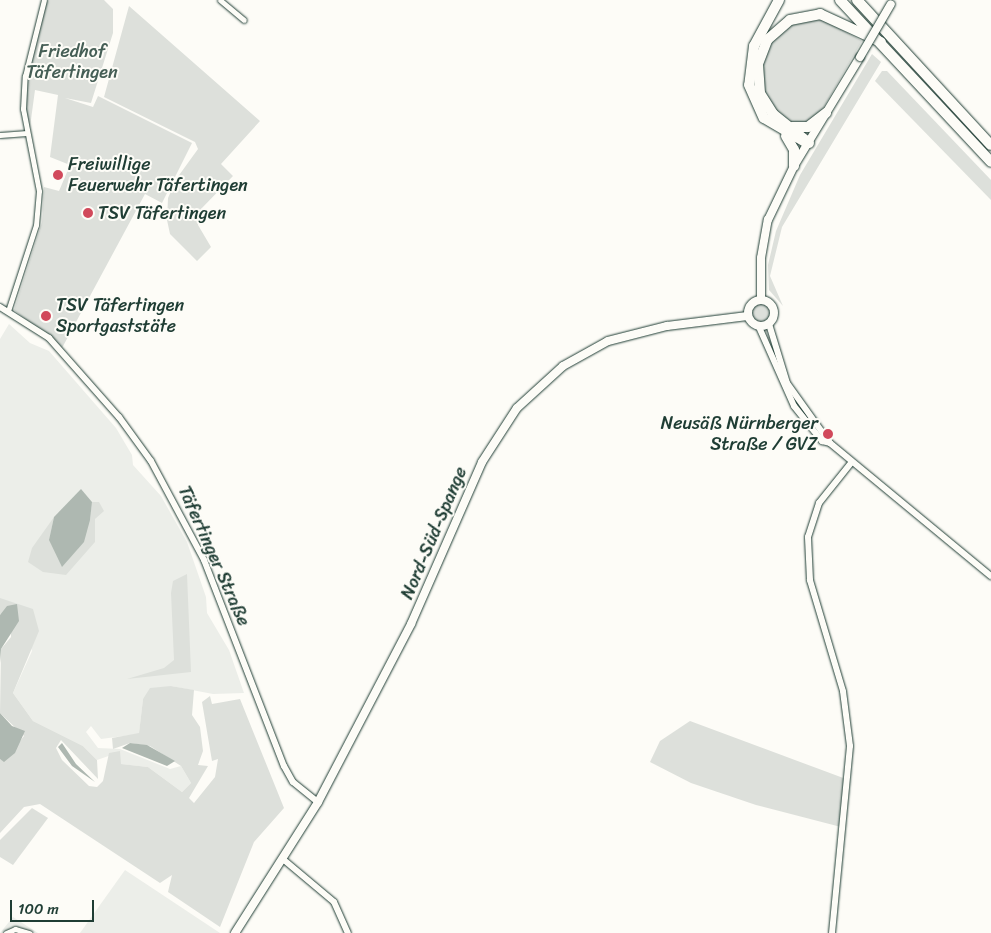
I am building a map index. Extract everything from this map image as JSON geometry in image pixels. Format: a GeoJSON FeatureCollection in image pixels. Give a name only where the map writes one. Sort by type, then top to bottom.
{"type":"FeatureCollection","features":[{"type":"Feature","properties":{"kind":"highway"},"geometry":{"type":"LineString","coordinates":[[779,0],[754,46],[748,74],[755,106],[786,130],[809,143]]}},
{"type":"Feature","properties":{"kind":"highway"},"geometry":{"type":"LineString","coordinates":[[840,0],[991,162]]}},
{"type":"Feature","properties":{"kind":"highway"},"geometry":{"type":"LineString","coordinates":[[857,0],[991,145]]}},
{"type":"Feature","properties":{"kind":"highway"},"geometry":{"type":"LineString","coordinates":[[794,166],[794,150],[786,130],[765,104],[756,75],[762,49],[777,29],[794,18],[820,14],[881,42]]}},
{"type":"Feature","properties":{"kind":"highway"},"geometry":{"type":"LineString","coordinates":[[786,130],[808,127],[826,113]]}},
{"type":"Feature","properties":{"kind":"main road"},"geometry":{"type":"LineString","coordinates":[[761,300],[761,258],[768,220],[794,166],[893,2]]}},
{"type":"Feature","properties":{"kind":"main road"},"geometry":{"type":"LineString","coordinates":[[761,300],[774,310],[769,324],[759,327],[747,316],[751,304],[761,300]]}},
{"type":"Feature","properties":{"kind":"main road","name":"Nord-Süd-Spange"},"geometry":{"type":"LineString","coordinates":[[235,933],[284,860],[318,802],[411,624],[482,462],[533,391],[571,361],[625,335],[747,316]]}},
{"type":"Feature","properties":{"kind":"street"},"geometry":{"type":"LineString","coordinates":[[8,311],[36,225],[39,191],[27,133],[25,76],[44,0]]}},
{"type":"Feature","properties":{"kind":"street"},"geometry":{"type":"LineString","coordinates":[[220,0],[244,20]]}},
{"type":"Feature","properties":{"kind":"street"},"geometry":{"type":"LineString","coordinates":[[0,135],[27,133]]}},
{"type":"Feature","properties":{"kind":"street","name":"Täfertinger Straße"},"geometry":{"type":"LineString","coordinates":[[0,307],[49,338],[68,358],[151,461],[204,560],[284,766],[293,782],[318,802]]}},
{"type":"Feature","properties":{"kind":"street"},"geometry":{"type":"LineString","coordinates":[[769,324],[773,349],[784,385]]}},
{"type":"Feature","properties":{"kind":"street"},"geometry":{"type":"LineString","coordinates":[[759,327],[784,385],[830,443],[851,463],[991,576]]}},
{"type":"Feature","properties":{"kind":"street"},"geometry":{"type":"LineString","coordinates":[[832,933],[850,746],[843,691],[810,580],[808,537],[819,503],[851,463]]}},
{"type":"Feature","properties":{"kind":"street"},"geometry":{"type":"LineString","coordinates":[[284,860],[334,902],[348,933]]}},
{"type":"Feature","properties":{"kind":"street"},"geometry":{"type":"LineString","coordinates":[[6,933],[15,929],[29,933]]}},
{"type":"Feature","properties":{"kind":"shaded area"},"geometry":{"type":"Polygon","coordinates":[[[9,324],[30,343],[49,351],[116,428],[132,455],[133,465],[161,496],[187,542],[206,597],[207,613],[229,650],[244,693],[213,694],[171,686],[143,699],[139,734],[101,739],[91,726],[86,732],[98,748],[120,749],[170,769],[181,766],[191,783],[182,792],[148,767],[120,764],[120,752],[97,760],[83,746],[33,721],[13,693],[32,651],[17,604],[0,599],[0,339],[9,324]]]}},
{"type":"Feature","properties":{"kind":"shaded area"},"geometry":{"type":"Polygon","coordinates":[[[81,489],[92,502],[90,520],[84,542],[62,567],[49,540],[54,517],[81,489]]]}},
{"type":"Feature","properties":{"kind":"shaded area"},"geometry":{"type":"Polygon","coordinates":[[[17,604],[19,621],[1,649],[0,663],[0,615],[7,606],[17,604]]]}},
{"type":"Feature","properties":{"kind":"shaded area"},"geometry":{"type":"Polygon","coordinates":[[[0,713],[12,726],[25,731],[15,753],[4,762],[0,759],[0,713]]]}},
{"type":"Feature","properties":{"kind":"shaded area"},"geometry":{"type":"Polygon","coordinates":[[[62,743],[76,764],[95,782],[72,766],[58,747],[62,743]]]}},
{"type":"Feature","properties":{"kind":"shaded area"},"geometry":{"type":"Polygon","coordinates":[[[130,743],[147,745],[175,761],[167,766],[122,748],[130,743]]]}},
{"type":"Feature","properties":{"kind":"shaded area"},"geometry":{"type":"Polygon","coordinates":[[[125,870],[220,933],[80,933],[125,870]]]}},
{"type":"Feature","properties":{"kind":"shaded area"},"geometry":{"type":"Polygon","coordinates":[[[13,917],[38,933],[0,933],[13,917]]]}},
{"type":"Feature","properties":{"kind":"green space","name":"TSV Täfertingen"},"geometry":{"type":"Polygon","coordinates":[[[44,0],[104,0],[113,9],[113,33],[91,103],[65,98],[93,107],[98,96],[192,143],[162,203],[145,194],[62,348],[14,310],[42,222],[44,187],[59,191],[70,165],[50,157],[58,95],[35,90],[30,127],[26,127],[25,76],[44,0]]]}},
{"type":"Feature","properties":{"kind":"green space"},"geometry":{"type":"Polygon","coordinates":[[[129,6],[260,121],[221,164],[233,176],[201,209],[198,225],[211,247],[197,261],[170,234],[167,220],[168,198],[177,178],[198,149],[195,142],[104,97],[129,6]]]}},
{"type":"Feature","properties":{"kind":"green space"},"geometry":{"type":"Polygon","coordinates":[[[821,18],[862,41],[822,110],[807,122],[789,124],[773,111],[761,91],[759,75],[770,42],[790,25],[821,18]]]}},
{"type":"Feature","properties":{"kind":"green space"},"geometry":{"type":"Polygon","coordinates":[[[872,54],[881,62],[782,227],[770,276],[783,306],[769,290],[768,265],[776,231],[800,175],[872,54]]]}},
{"type":"Feature","properties":{"kind":"green space"},"geometry":{"type":"Polygon","coordinates":[[[882,71],[887,71],[991,180],[991,200],[875,81],[882,71]]]}},
{"type":"Feature","properties":{"kind":"green space"},"geometry":{"type":"Polygon","coordinates":[[[760,303],[768,306],[771,314],[768,322],[760,325],[752,322],[749,314],[752,306],[760,303]]]}},
{"type":"Feature","properties":{"kind":"green space"},"geometry":{"type":"Polygon","coordinates":[[[92,502],[99,502],[104,511],[95,519],[95,542],[66,575],[43,572],[28,562],[32,548],[54,517],[49,540],[90,520],[92,502]]]}},
{"type":"Feature","properties":{"kind":"green space"},"geometry":{"type":"Polygon","coordinates":[[[187,574],[191,672],[127,679],[164,668],[174,660],[171,593],[173,581],[187,574]]]}},
{"type":"Feature","properties":{"kind":"green space"},"geometry":{"type":"Polygon","coordinates":[[[0,598],[33,609],[39,631],[13,693],[33,721],[83,746],[97,760],[98,779],[61,740],[56,748],[62,760],[89,786],[97,787],[103,781],[109,753],[120,751],[121,764],[148,767],[182,792],[191,783],[181,766],[150,746],[130,743],[113,749],[112,738],[139,733],[143,699],[150,688],[171,686],[194,690],[192,715],[200,727],[203,751],[198,765],[208,766],[189,798],[194,803],[215,777],[218,759],[212,761],[202,702],[210,696],[212,704],[240,699],[284,808],[254,842],[220,927],[168,892],[172,875],[160,883],[40,804],[24,807],[0,833],[0,759],[4,761],[24,736],[0,713],[1,649],[11,637],[11,606],[0,615],[0,598]]]}},
{"type":"Feature","properties":{"kind":"green space"},"geometry":{"type":"Polygon","coordinates":[[[690,721],[846,779],[841,827],[756,805],[691,783],[650,762],[660,741],[690,721]]]}},
{"type":"Feature","properties":{"kind":"green space"},"geometry":{"type":"Polygon","coordinates":[[[32,808],[48,818],[13,865],[0,857],[0,840],[32,808]]]}},
{"type":"Feature","properties":{"kind":"place","name":"Freiwillige Feuerwehr Täfertingen"},"geometry":{"type":"Point","coordinates":[58,175]}},
{"type":"Feature","properties":{"kind":"place","name":"TSV Täfertingen"},"geometry":{"type":"Point","coordinates":[88,213]}},
{"type":"Feature","properties":{"kind":"place","name":"TSV Täfertingen Sportgaststäte"},"geometry":{"type":"Point","coordinates":[46,316]}},
{"type":"Feature","properties":{"kind":"place","name":"Neusäß Nürnberger Straße / GVZ"},"geometry":{"type":"Point","coordinates":[828,434]}},
{"type":"Feature","properties":{"kind":"park label","name":"Friedhof Täfertingen"},"geometry":{"type":"Point","coordinates":[72,62]}}]}
